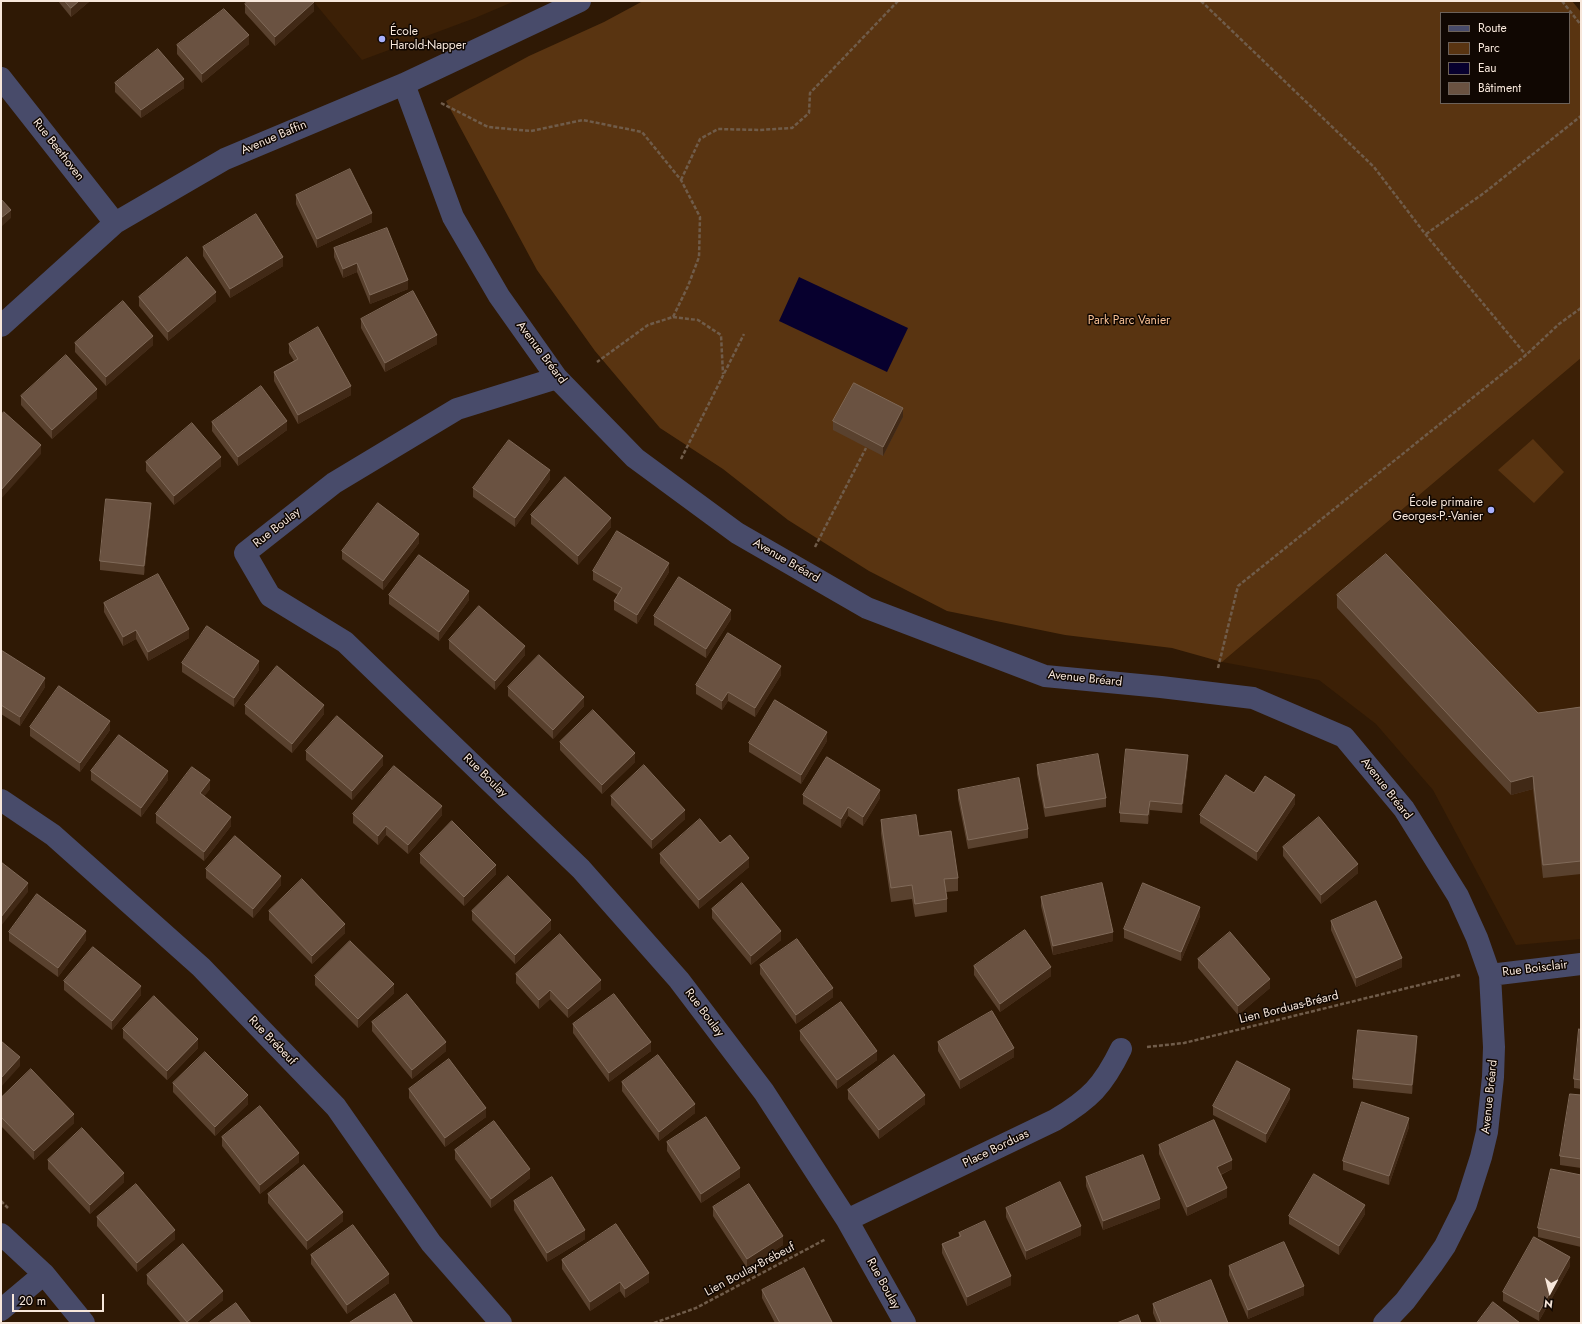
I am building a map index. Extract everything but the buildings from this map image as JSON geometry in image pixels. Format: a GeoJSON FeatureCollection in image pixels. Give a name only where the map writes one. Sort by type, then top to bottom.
{"type":"FeatureCollection","features":[{"type":"Feature","properties":{"kind":"street","name":"Avenue Baffin"},"geometry":{"type":"LineString","coordinates":[[1,326],[115,223],[225,159],[404,84],[580,1]]}},
{"type":"Feature","properties":{"kind":"street","name":"Rue Beethoven"},"geometry":{"type":"LineString","coordinates":[[1,78],[115,223]]}},
{"type":"Feature","properties":{"kind":"street","name":"Avenue Bréard"},"geometry":{"type":"LineString","coordinates":[[404,84],[453,217],[499,296],[557,378],[634,458],[737,532],[867,608],[1045,676],[1253,698],[1344,737],[1404,810],[1458,896],[1477,938],[1490,975],[1494,1047],[1492,1091],[1487,1132],[1474,1181],[1466,1204],[1445,1246],[1418,1284],[1384,1323]]}},
{"type":"Feature","properties":{"kind":"street","name":"Rue Boulay"},"geometry":{"type":"LineString","coordinates":[[557,378],[458,409],[334,483],[245,553],[270,596],[345,642],[581,869],[679,980],[764,1092],[847,1220],[905,1323]]}},
{"type":"Feature","properties":{"kind":"street","name":"Rue Brébeuf"},"geometry":{"type":"LineString","coordinates":[[1,800],[53,835],[201,967],[336,1108],[431,1243],[501,1323]]}},
{"type":"Feature","properties":{"kind":"street","name":"Rue Boisclair"},"geometry":{"type":"LineString","coordinates":[[1490,975],[1581,964]]}},
{"type":"Feature","properties":{"kind":"street","name":"Place Borduas"},"geometry":{"type":"LineString","coordinates":[[847,1220],[1055,1120],[1075,1108],[1090,1096],[1100,1085],[1111,1068],[1120,1049]]}},
{"type":"Feature","properties":{"kind":"street"},"geometry":{"type":"LineString","coordinates":[[1,1234],[44,1274],[84,1323]]}},
{"type":"Feature","properties":{"kind":"street"},"geometry":{"type":"LineString","coordinates":[[1,1310],[44,1274]]}},
{"type":"Feature","properties":{"kind":"path"},"geometry":{"type":"LineString","coordinates":[[681,180],[700,139],[718,129],[760,130],[792,128],[809,113],[810,93],[898,1]]}},
{"type":"Feature","properties":{"kind":"path"},"geometry":{"type":"LineString","coordinates":[[1201,1],[1374,167],[1426,235],[1526,355]]}},
{"type":"Feature","properties":{"kind":"path"},"geometry":{"type":"LineString","coordinates":[[1562,1],[1581,25]]}},
{"type":"Feature","properties":{"kind":"path"},"geometry":{"type":"LineString","coordinates":[[440,102],[488,127],[531,131],[583,120],[642,132],[681,180],[700,217],[699,257],[688,286],[672,317]]}},
{"type":"Feature","properties":{"kind":"path"},"geometry":{"type":"LineString","coordinates":[[1426,235],[1484,192],[1581,116]]}},
{"type":"Feature","properties":{"kind":"path"},"geometry":{"type":"LineString","coordinates":[[1212,693],[1238,586],[1526,355],[1560,324],[1581,308]]}},
{"type":"Feature","properties":{"kind":"path"},"geometry":{"type":"LineString","coordinates":[[597,362],[648,324],[672,317],[698,320],[721,335],[723,374]]}},
{"type":"Feature","properties":{"kind":"path"},"geometry":{"type":"LineString","coordinates":[[669,483],[744,334]]}},
{"type":"Feature","properties":{"kind":"path"},"geometry":{"type":"LineString","coordinates":[[803,571],[866,448]]}},
{"type":"Feature","properties":{"kind":"path","name":"Lien Borduas-Bréard"},"geometry":{"type":"LineString","coordinates":[[1120,1049],[1184,1043],[1460,976]]}},
{"type":"Feature","properties":{"kind":"path","name":"Lien Boulay-Brébeuf"},"geometry":{"type":"LineString","coordinates":[[654,1323],[696,1308],[828,1238],[847,1220]]}},
{"type":"Feature","properties":{"kind":"shaded area","name":"École Harold-Napper"},"geometry":{"type":"Polygon","coordinates":[[[313,1],[515,1],[475,18],[362,60],[313,1]]]}},
{"type":"Feature","properties":{"kind":"shaded area","name":"École primaire Georges-P.-Vanier"},"geometry":{"type":"Polygon","coordinates":[[[1581,358],[1581,939],[1516,945],[1433,790],[1376,724],[1319,680],[1222,662],[1581,358]]]}},
{"type":"Feature","properties":{"kind":"green space","name":"Park Parc Vanier"},"geometry":{"type":"Polygon","coordinates":[[[643,1],[1572,1],[1581,12],[1581,358],[1222,662],[1172,648],[1065,635],[947,611],[869,571],[788,520],[723,469],[660,428],[595,351],[537,270],[446,101],[529,56],[604,22],[643,1]]]}},
{"type":"Feature","properties":{"kind":"green space"},"geometry":{"type":"Polygon","coordinates":[[[1533,439],[1564,472],[1534,503],[1498,470],[1533,439]]]}},
{"type":"Feature","properties":{"kind":"water"},"geometry":{"type":"Polygon","coordinates":[[[799,277],[908,328],[887,372],[779,321],[799,277]]]}},
{"type":"Feature","properties":{"kind":"place","name":"École Harold-Napper"},"geometry":{"type":"Point","coordinates":[382,39]}},
{"type":"Feature","properties":{"kind":"place","name":"École primaire Georges-P.-Vanier"},"geometry":{"type":"Point","coordinates":[1491,510]}}]}
